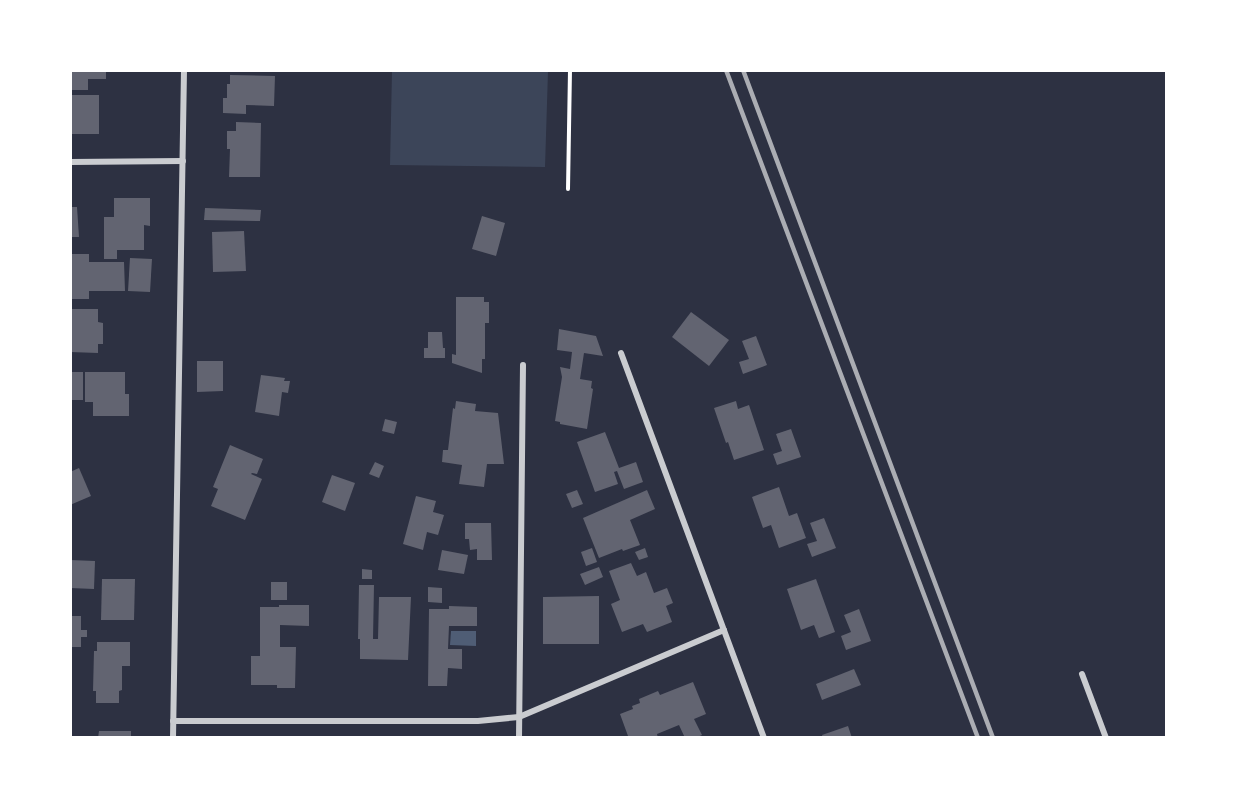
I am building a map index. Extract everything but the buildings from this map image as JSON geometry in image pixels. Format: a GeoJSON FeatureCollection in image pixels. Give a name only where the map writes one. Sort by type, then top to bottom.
{"type":"FeatureCollection","features":[{"type":"Feature","properties":{"kind":"street"},"geometry":{"type":"LineString","coordinates":[[173,738],[184,70]]}},
{"type":"Feature","properties":{"kind":"street"},"geometry":{"type":"LineString","coordinates":[[70,162],[183,161]]}},
{"type":"Feature","properties":{"kind":"street"},"geometry":{"type":"LineString","coordinates":[[621,353],[764,738]]}},
{"type":"Feature","properties":{"kind":"street"},"geometry":{"type":"LineString","coordinates":[[519,738],[523,365]]}},
{"type":"Feature","properties":{"kind":"street"},"geometry":{"type":"LineString","coordinates":[[173,721],[478,721],[519,717],[724,630]]}},
{"type":"Feature","properties":{"kind":"street"},"geometry":{"type":"LineString","coordinates":[[1082,674],[1106,738]]}},
{"type":"Feature","properties":{"kind":"path"},"geometry":{"type":"LineString","coordinates":[[568,189],[570,70]]}},
{"type":"Feature","properties":{"kind":"shaded area"},"geometry":{"type":"Polygon","coordinates":[[[392,71],[548,71],[545,167],[390,165],[392,71]]]}},
{"type":"Feature","properties":{"kind":"shaded area"},"geometry":{"type":"Polygon","coordinates":[[[451,631],[476,631],[476,646],[450,645],[451,631]]]}},
{"type":"Feature","properties":{"kind":"railway"},"geometry":{"type":"LineString","coordinates":[[726,70],[978,738]]}},
{"type":"Feature","properties":{"kind":"railway"},"geometry":{"type":"LineString","coordinates":[[743,70],[993,738]]}}]}
